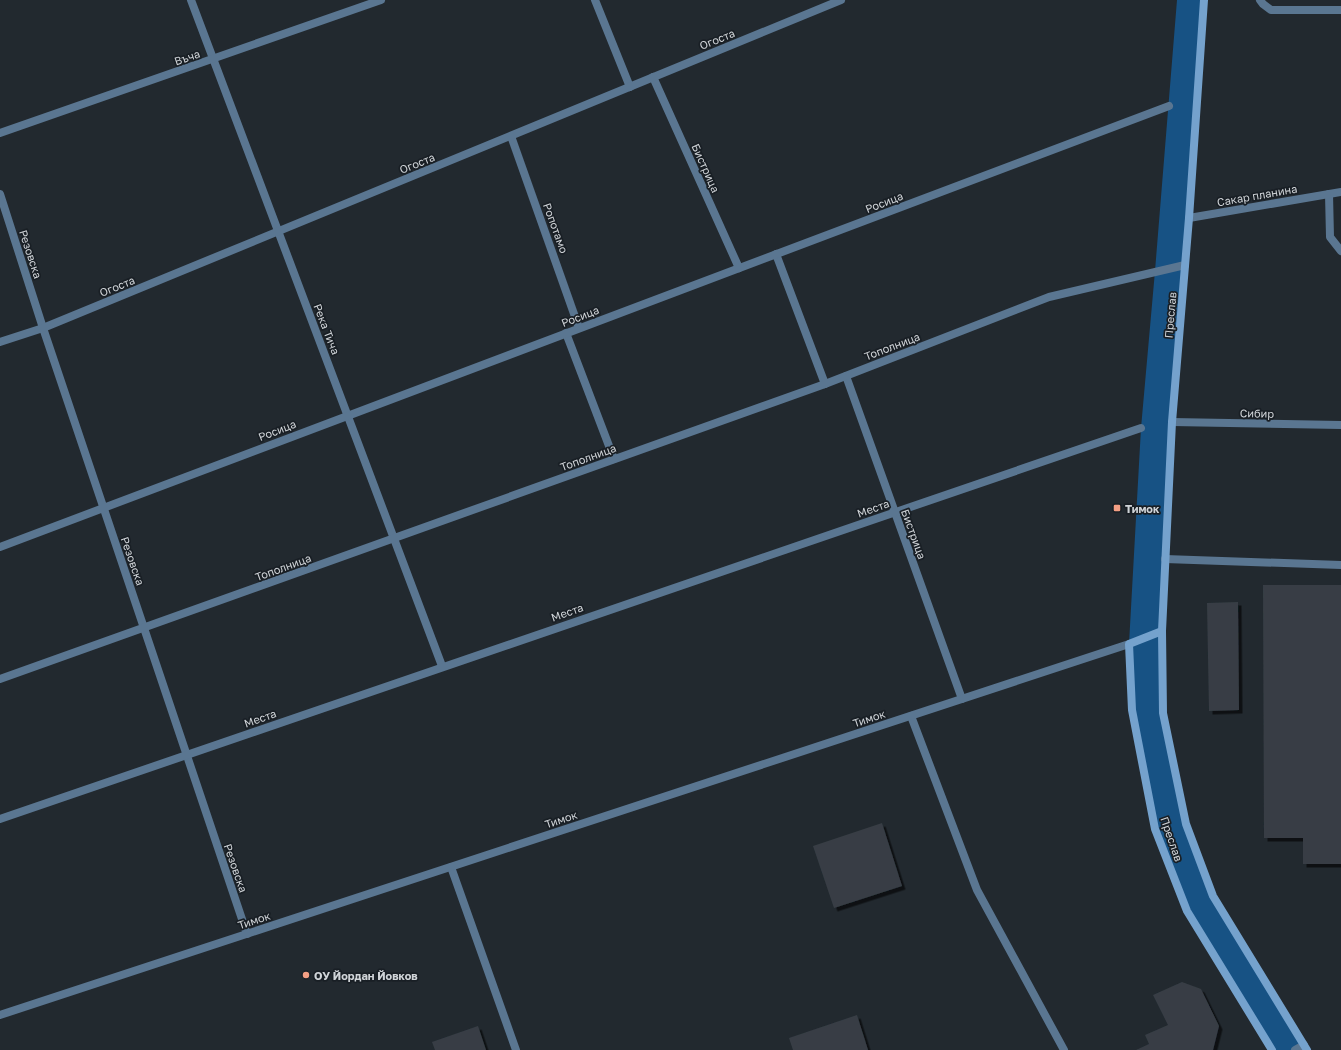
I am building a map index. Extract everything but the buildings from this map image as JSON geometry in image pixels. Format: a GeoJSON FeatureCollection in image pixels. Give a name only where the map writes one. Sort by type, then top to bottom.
{"type":"FeatureCollection","features":[{"type":"Feature","properties":{"kind":"main road","name":"Преслав"},"geometry":{"type":"LineString","coordinates":[[1204,0],[1189,218],[1172,422],[1162,631],[1164,713],[1186,824],[1213,896],[1306,1047]]}},
{"type":"Feature","properties":{"kind":"main road"},"geometry":{"type":"LineString","coordinates":[[1130,644],[1162,631]]}},
{"type":"Feature","properties":{"kind":"main road","name":"Преслав"},"geometry":{"type":"LineString","coordinates":[[1130,644],[1132,710],[1155,829],[1187,911],[1272,1050]]}},
{"type":"Feature","properties":{"kind":"street","name":"Река Тича"},"geometry":{"type":"LineString","coordinates":[[191,0],[442,666]]}},
{"type":"Feature","properties":{"kind":"street","name":"Въча"},"geometry":{"type":"LineString","coordinates":[[0,133],[381,0]]}},
{"type":"Feature","properties":{"kind":"street"},"geometry":{"type":"LineString","coordinates":[[596,0],[630,87]]}},
{"type":"Feature","properties":{"kind":"street","name":"Огоста"},"geometry":{"type":"LineString","coordinates":[[0,342],[44,328],[841,0]]}},
{"type":"Feature","properties":{"kind":"street"},"geometry":{"type":"LineString","coordinates":[[1260,0],[1271,10],[1341,10]]}},
{"type":"Feature","properties":{"kind":"street","name":"Бистрица"},"geometry":{"type":"LineString","coordinates":[[653,78],[739,268]]}},
{"type":"Feature","properties":{"kind":"street","name":"Росица"},"geometry":{"type":"LineString","coordinates":[[0,547],[1168,106]]}},
{"type":"Feature","properties":{"kind":"street","name":"Ропотамо"},"geometry":{"type":"LineString","coordinates":[[511,136],[579,328]]}},
{"type":"Feature","properties":{"kind":"street","name":"Сакар планина"},"geometry":{"type":"LineString","coordinates":[[1189,218],[1341,192]]}},
{"type":"Feature","properties":{"kind":"street","name":"Резовска"},"geometry":{"type":"LineString","coordinates":[[0,194],[247,934]]}},
{"type":"Feature","properties":{"kind":"street"},"geometry":{"type":"LineString","coordinates":[[1329,194],[1330,237],[1341,251]]}},
{"type":"Feature","properties":{"kind":"street"},"geometry":{"type":"LineString","coordinates":[[776,254],[825,384]]}},
{"type":"Feature","properties":{"kind":"street","name":"Тополница"},"geometry":{"type":"LineString","coordinates":[[0,679],[825,384],[1049,296],[1185,265]]}},
{"type":"Feature","properties":{"kind":"street"},"geometry":{"type":"LineString","coordinates":[[566,334],[614,459]]}},
{"type":"Feature","properties":{"kind":"street","name":"Бистрица"},"geometry":{"type":"LineString","coordinates":[[846,376],[962,699]]}},
{"type":"Feature","properties":{"kind":"street","name":"Сибир"},"geometry":{"type":"LineString","coordinates":[[1172,422],[1341,425]]}},
{"type":"Feature","properties":{"kind":"street","name":"Места"},"geometry":{"type":"LineString","coordinates":[[0,818],[187,756],[442,666],[1141,428]]}},
{"type":"Feature","properties":{"kind":"street"},"geometry":{"type":"LineString","coordinates":[[1165,559],[1341,565]]}},
{"type":"Feature","properties":{"kind":"street","name":"Тимок"},"geometry":{"type":"LineString","coordinates":[[0,1015],[1130,644]]}},
{"type":"Feature","properties":{"kind":"street"},"geometry":{"type":"LineString","coordinates":[[911,716],[976,890],[1064,1050]]}},
{"type":"Feature","properties":{"kind":"street"},"geometry":{"type":"LineString","coordinates":[[451,867],[516,1050]]}},
{"type":"Feature","properties":{"kind":"street"},"geometry":{"type":"LineString","coordinates":[[1295,1050],[1306,1047]]}},
{"type":"Feature","properties":{"kind":"shaded area"},"geometry":{"type":"Polygon","coordinates":[[[1177,0],[1204,0],[1172,422],[1163,713],[1186,824],[1213,896],[1307,1050],[1272,1050],[1187,911],[1155,829],[1132,710],[1129,644],[1141,428],[1177,0]]]}},
{"type":"Feature","properties":{"kind":"place","name":"Тимок"},"geometry":{"type":"Point","coordinates":[1117,508]}},
{"type":"Feature","properties":{"kind":"place","name":"ОУ Йордан Йовков"},"geometry":{"type":"Point","coordinates":[306,975]}}]}
